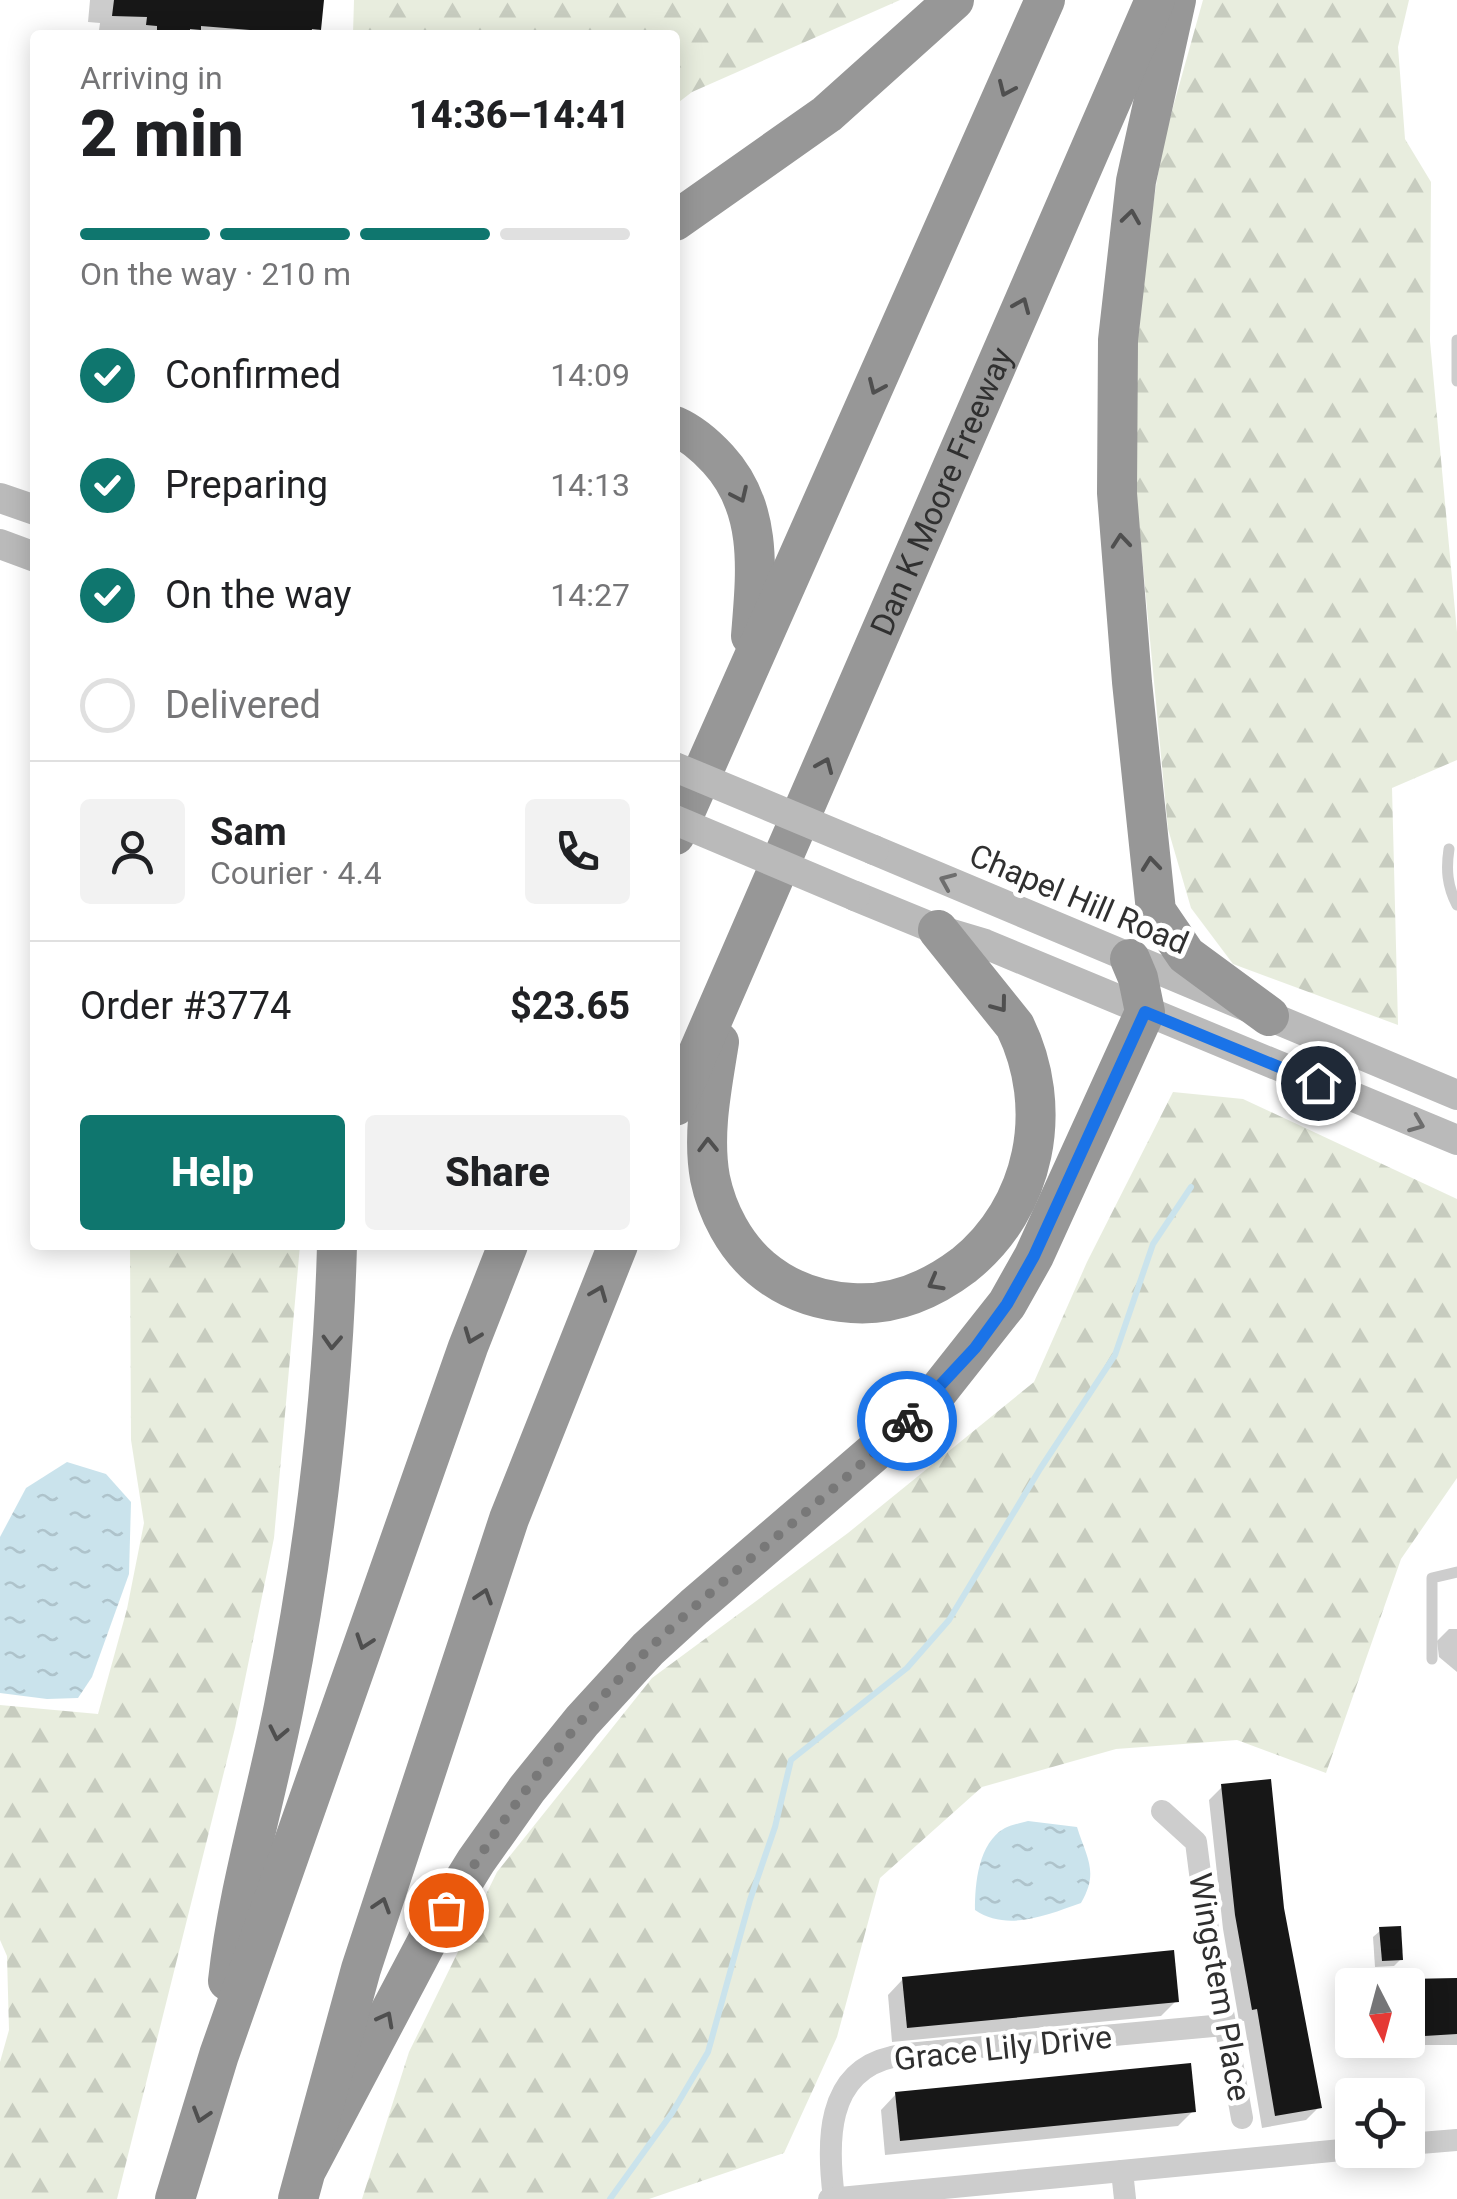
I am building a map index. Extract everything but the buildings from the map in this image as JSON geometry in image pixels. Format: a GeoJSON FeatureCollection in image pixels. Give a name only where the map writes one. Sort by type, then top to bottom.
{"type":"FeatureCollection","features":[{"type":"Feature","properties":{"kind":"highway"},"geometry":{"type":"LineString","coordinates":[[680,217],[827,114],[954,0]]}},
{"type":"Feature","properties":{"kind":"highway"},"geometry":{"type":"LineString","coordinates":[[680,823],[1045,0]]}},
{"type":"Feature","properties":{"kind":"highway","name":"Dan K Moore Freeway"},"geometry":{"type":"LineString","coordinates":[[730,982],[1155,0]]}},
{"type":"Feature","properties":{"kind":"highway"},"geometry":{"type":"LineString","coordinates":[[1176,0],[1136,181],[1118,340],[1117,493],[1132,682],[1156,911],[1186,955],[1269,1016]]}},
{"type":"Feature","properties":{"kind":"highway"},"geometry":{"type":"LineString","coordinates":[[680,429],[699,441],[726,468],[747,507],[756,551],[748,665]]}},
{"type":"Feature","properties":{"kind":"highway"},"geometry":{"type":"LineString","coordinates":[[730,982],[706,1141],[710,1179],[721,1214],[754,1262],[800,1292],[858,1304],[898,1298],[935,1284],[989,1242],[1008,1217],[1022,1188],[1035,1136],[1034,1082],[1024,1044],[1001,1005],[938,930]]}},
{"type":"Feature","properties":{"kind":"highway"},"geometry":{"type":"LineString","coordinates":[[303,2183],[440,1919],[506,1818],[582,1721],[648,1649],[886,1442],[939,1390],[1007,1304],[1034,1256],[1145,1012],[1130,960]]}},
{"type":"Feature","properties":{"kind":"highway"},"geometry":{"type":"LineString","coordinates":[[680,1095],[730,982]]}},
{"type":"Feature","properties":{"kind":"highway"},"geometry":{"type":"LineString","coordinates":[[220,2055],[233,1933],[283,1710],[312,1542],[330,1369],[337,1250]]}},
{"type":"Feature","properties":{"kind":"highway"},"geometry":{"type":"LineString","coordinates":[[176,2199],[220,2055],[468,1347],[506,1250]]}},
{"type":"Feature","properties":{"kind":"highway"},"geometry":{"type":"LineString","coordinates":[[303,2183],[360,1970],[509,1519],[616,1250]]}},
{"type":"Feature","properties":{"kind":"main road"},"geometry":{"type":"LineString","coordinates":[[0,498],[30,508]]}},
{"type":"Feature","properties":{"kind":"main road"},"geometry":{"type":"LineString","coordinates":[[0,544],[30,554]]}},
{"type":"Feature","properties":{"kind":"main road","name":"Chapel Hill Road"},"geometry":{"type":"LineString","coordinates":[[680,770],[1457,1095]]}},
{"type":"Feature","properties":{"kind":"main road"},"geometry":{"type":"LineString","coordinates":[[680,822],[1457,1140]]}},
{"type":"Feature","properties":{"kind":"street","name":"Wingstem Place"},"geometry":{"type":"LineString","coordinates":[[1162,1811],[1196,1842],[1242,2118]]}},
{"type":"Feature","properties":{"kind":"street","name":"Grace Lily Drive"},"geometry":{"type":"LineString","coordinates":[[832,2199],[830,2151],[834,2112],[846,2088],[860,2072],[874,2064],[892,2057],[1224,2025]]}},
{"type":"Feature","properties":{"kind":"street"},"geometry":{"type":"LineString","coordinates":[[1425,2143],[1457,2140]]}},
{"type":"Feature","properties":{"kind":"street"},"geometry":{"type":"LineString","coordinates":[[832,2199],[1335,2151]]}},
{"type":"Feature","properties":{"kind":"street"},"geometry":{"type":"LineString","coordinates":[[1122,2170],[1125,2199]]}},
{"type":"Feature","properties":{"kind":"lane"},"geometry":{"type":"LineString","coordinates":[[1457,340],[1457,381]]}},
{"type":"Feature","properties":{"kind":"lane"},"geometry":{"type":"LineString","coordinates":[[1449,849],[1450,892],[1457,905]]}},
{"type":"Feature","properties":{"kind":"lane"},"geometry":{"type":"LineString","coordinates":[[1432,1659],[1432,1578],[1457,1572]]}},
{"type":"Feature","properties":{"kind":"green space"},"geometry":{"type":"Polygon","coordinates":[[[354,0],[900,0],[692,92],[680,101],[680,30],[353,30],[354,0]]]}},
{"type":"Feature","properties":{"kind":"green space"},"geometry":{"type":"Polygon","coordinates":[[[1203,0],[1409,0],[1398,47],[1405,139],[1431,182],[1430,341],[1457,632],[1457,760],[1392,788],[1398,1025],[1233,964],[1191,908],[1168,829],[1133,461],[1138,298],[1163,143],[1203,0]]]}},
{"type":"Feature","properties":{"kind":"green space"},"geometry":{"type":"Polygon","coordinates":[[[1173,1092],[1243,1099],[1457,1199],[1457,1478],[1401,1559],[1326,1773],[1237,1740],[1116,1749],[982,1787],[880,1878],[837,2037],[784,2153],[649,2199],[362,2199],[409,2052],[497,1872],[652,1678],[848,1533],[1034,1382],[1087,1262],[1173,1092]]]}},
{"type":"Feature","properties":{"kind":"green space"},"geometry":{"type":"Polygon","coordinates":[[[130,1250],[300,1250],[274,1538],[235,1728],[117,2199],[0,2199],[0,2062],[9,2030],[7,1956],[0,1940],[0,1705],[98,1714],[127,1609],[144,1523],[131,1440],[130,1250]]]}},
{"type":"Feature","properties":{"kind":"water"},"geometry":{"type":"Polygon","coordinates":[[[67,1462],[106,1474],[131,1502],[129,1574],[92,1677],[78,1698],[0,1693],[0,1537],[26,1488],[67,1462]]]}},
{"type":"Feature","properties":{"kind":"water"},"geometry":{"type":"Polygon","coordinates":[[[1028,1821],[1077,1827],[1090,1865],[1086,1892],[1081,1903],[1041,1916],[1014,1921],[987,1917],[975,1910],[977,1877],[984,1854],[989,1843],[1005,1828],[1028,1821]]]}},
{"type":"Feature","properties":{"kind":"waterway"},"geometry":{"type":"LineString","coordinates":[[610,2199],[672,2113],[708,2052],[791,1760],[907,1668],[949,1620],[1040,1469],[1115,1355],[1153,1244],[1191,1187]]}},
{"type":"Feature","properties":{"kind":"way so far"},"geometry":{"type":"LineString","coordinates":[[446,1910],[527,1789],[648,1649],[907,1421]]}},
{"type":"Feature","properties":{"kind":"route"},"geometry":{"type":"LineString","coordinates":[[907,1421],[975,1348],[1007,1304],[1034,1256],[1145,1012],[1318,1083]]}}]}
